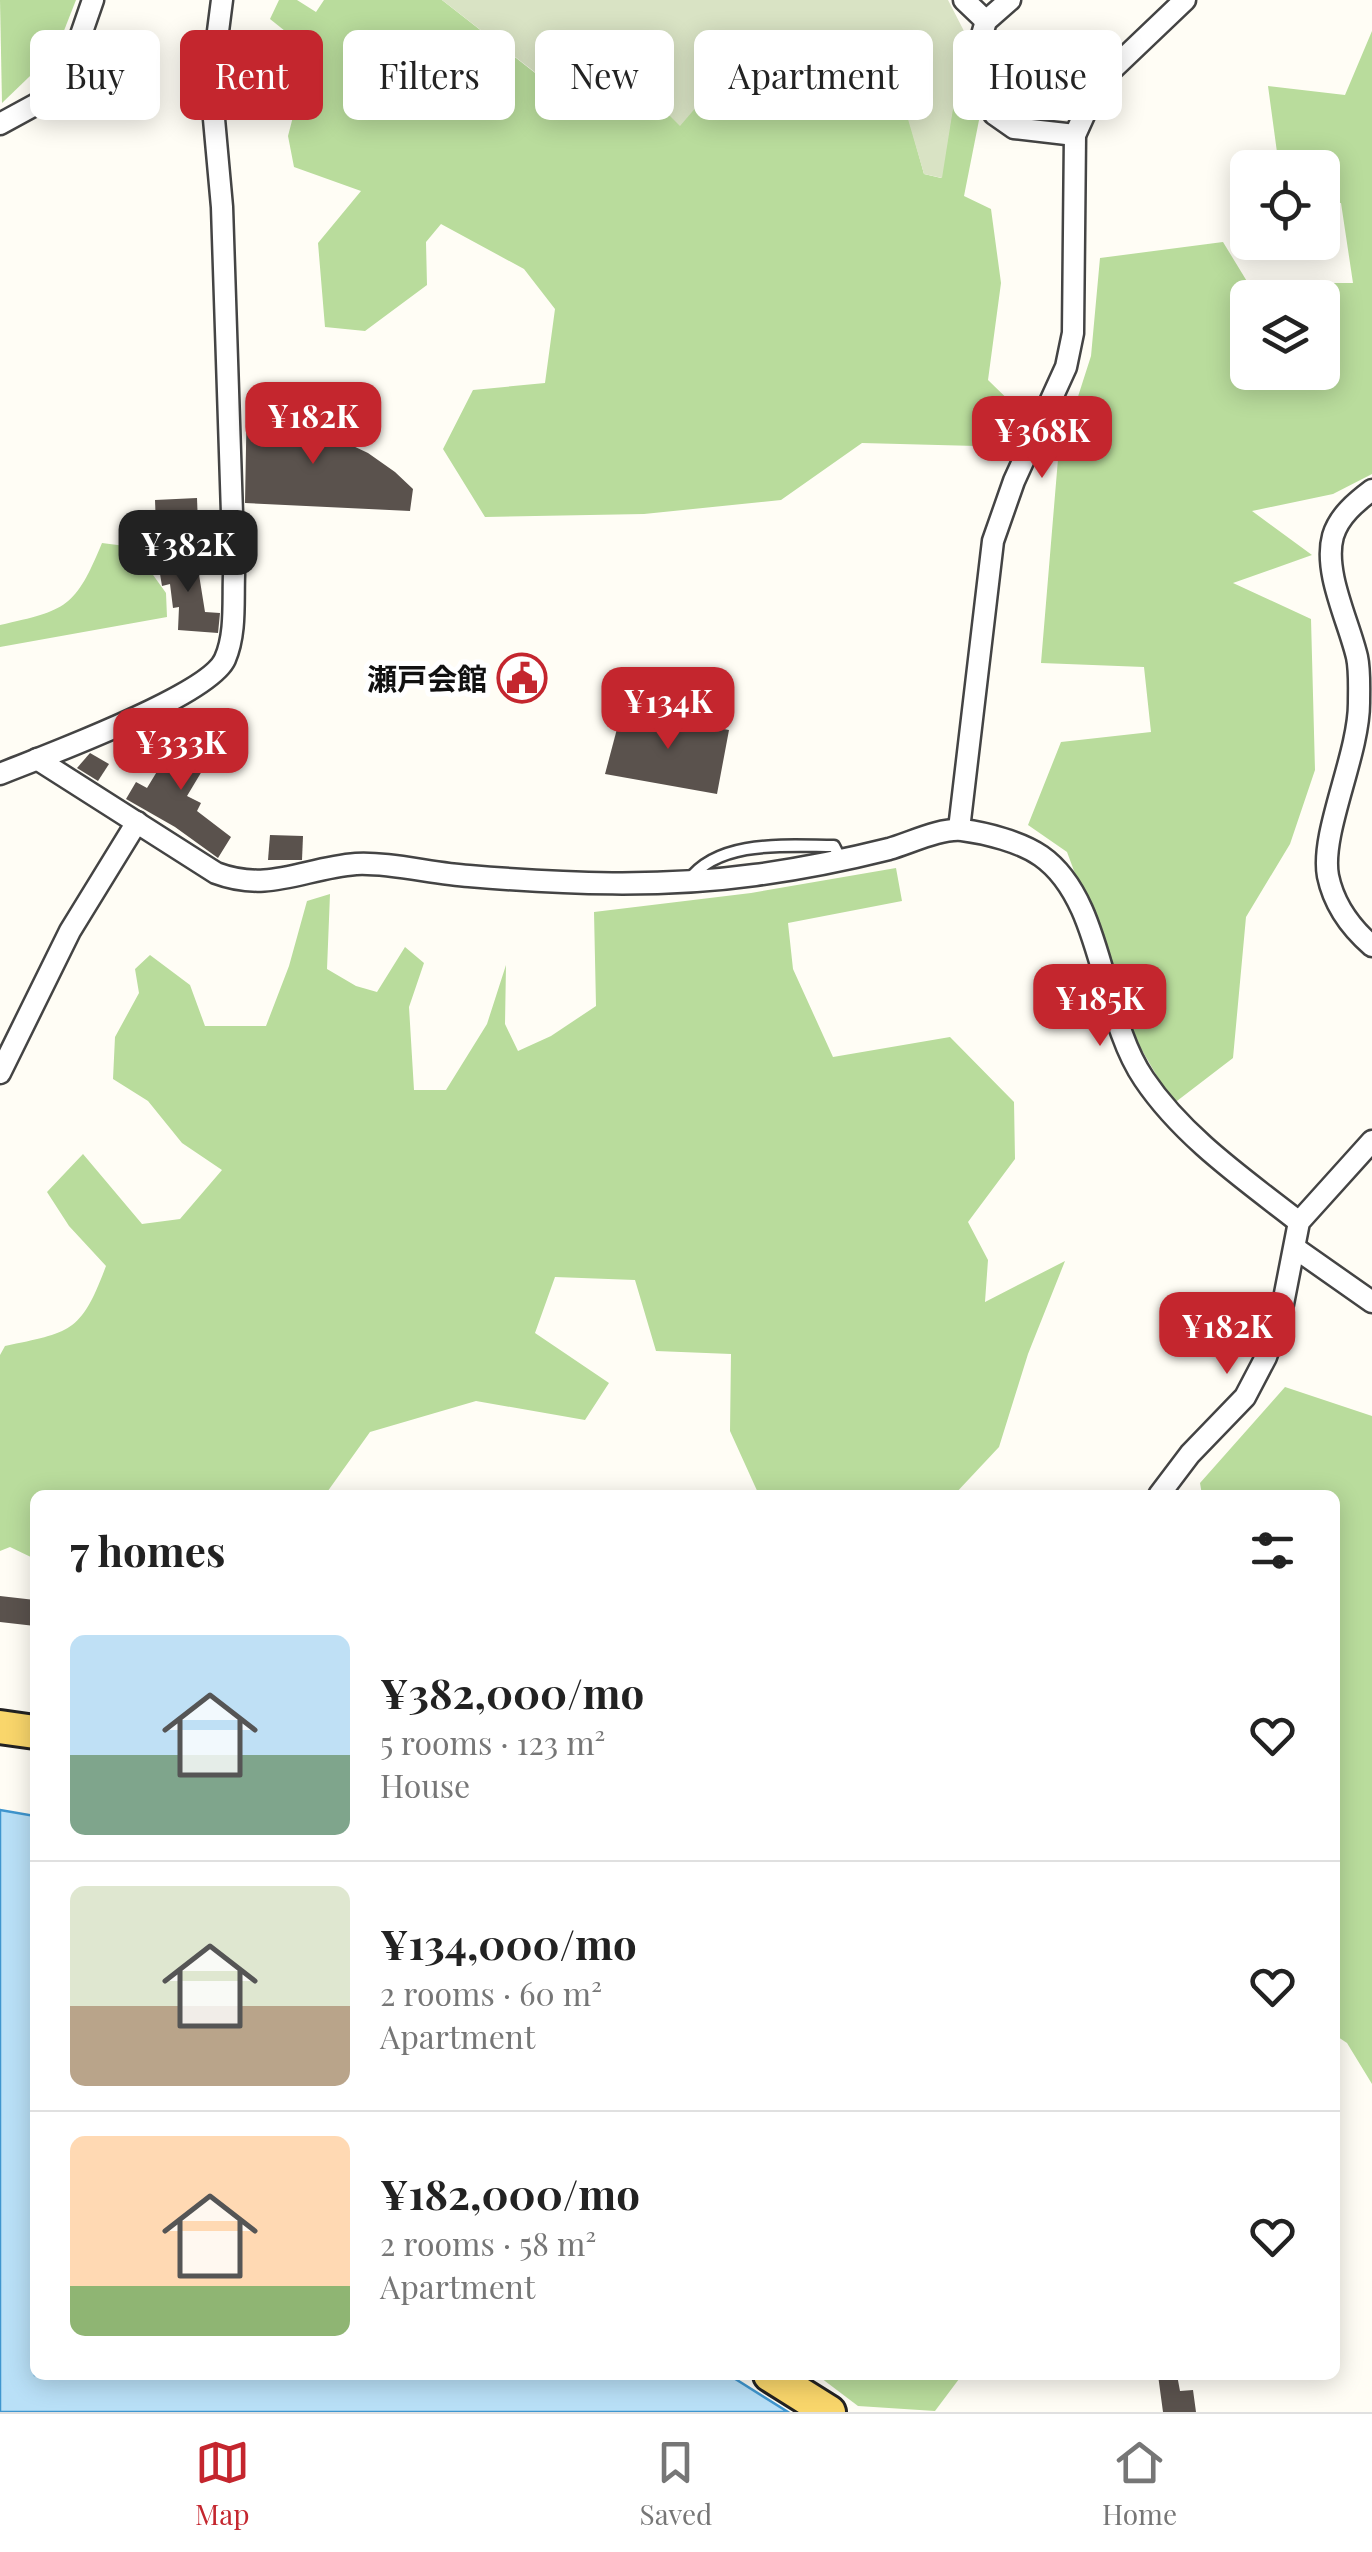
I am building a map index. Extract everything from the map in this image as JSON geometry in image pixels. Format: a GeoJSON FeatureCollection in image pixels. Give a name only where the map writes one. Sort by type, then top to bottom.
{"type":"FeatureCollection","features":[{"type":"Feature","properties":{"kind":"main road"},"geometry":{"type":"LineString","coordinates":[[0,1727],[30,1731]]}},
{"type":"Feature","properties":{"kind":"main road"},"geometry":{"type":"LineString","coordinates":[[778,2380],[829,2412]]}},
{"type":"Feature","properties":{"kind":"street"},"geometry":{"type":"LineString","coordinates":[[0,124],[44,100],[75,52],[93,0]]}},
{"type":"Feature","properties":{"kind":"street"},"geometry":{"type":"LineString","coordinates":[[0,774],[148,712],[207,680],[224,662],[232,628],[234,575],[222,207],[211,86],[222,0]]}},
{"type":"Feature","properties":{"kind":"street"},"geometry":{"type":"LineString","coordinates":[[964,0],[986,22]]}},
{"type":"Feature","properties":{"kind":"street"},"geometry":{"type":"LineString","coordinates":[[1010,0],[986,22],[979,46],[994,114],[1014,128],[1076,135]]}},
{"type":"Feature","properties":{"kind":"street"},"geometry":{"type":"LineString","coordinates":[[959,829],[993,541],[1014,481],[1066,367],[1072,333],[1076,135],[1099,82],[1186,0]]}},
{"type":"Feature","properties":{"kind":"street"},"geometry":{"type":"LineString","coordinates":[[1372,490],[1349,508],[1333,538],[1334,572],[1358,662],[1359,707],[1357,738],[1328,847],[1327,872],[1336,904],[1372,946]]}},
{"type":"Feature","properties":{"kind":"street"},"geometry":{"type":"LineString","coordinates":[[37,759],[216,874],[242,883],[294,879],[357,864],[543,882],[688,880],[754,875],[840,860],[959,829],[1015,844],[1040,856],[1067,880],[1086,921],[1116,1026],[1144,1079],[1200,1144],[1299,1222]]}},
{"type":"Feature","properties":{"kind":"street"},"geometry":{"type":"LineString","coordinates":[[0,1072],[70,931],[137,822]]}},
{"type":"Feature","properties":{"kind":"street"},"geometry":{"type":"LineString","coordinates":[[1164,1490],[1190,1454],[1245,1397],[1276,1328],[1299,1222],[1372,1140]]}},
{"type":"Feature","properties":{"kind":"street"},"geometry":{"type":"LineString","coordinates":[[1295,1248],[1372,1302]]}},
{"type":"Feature","properties":{"kind":"green space"},"geometry":{"type":"Polygon","coordinates":[[[0,0],[76,0],[64,30],[30,30],[30,76],[2,103],[0,0]]]}},
{"type":"Feature","properties":{"kind":"green space"},"geometry":{"type":"Polygon","coordinates":[[[279,0],[297,0],[316,12],[324,0],[442,0],[480,30],[343,30],[343,120],[515,120],[515,57],[535,73],[535,120],[674,120],[674,54],[694,53],[694,120],[909,120],[924,174],[941,178],[953,106],[953,120],[979,120],[964,196],[991,209],[1001,283],[988,380],[1033,424],[1014,447],[862,443],[781,500],[644,514],[485,517],[443,449],[473,390],[545,383],[555,309],[524,269],[441,224],[426,242],[427,285],[365,331],[325,327],[318,243],[361,191],[294,167],[288,136],[292,120],[323,120],[323,30],[284,30],[270,19],[279,0]]]}},
{"type":"Feature","properties":{"kind":"green space"},"geometry":{"type":"Polygon","coordinates":[[[442,0],[948,0],[963,30],[953,30],[953,109],[942,178],[924,174],[908,120],[933,120],[933,30],[694,30],[694,110],[680,126],[674,120],[674,30],[535,30],[535,72],[515,57],[515,30],[481,30],[442,0]]]}},
{"type":"Feature","properties":{"kind":"green space"},"geometry":{"type":"Polygon","coordinates":[[[1372,31],[1372,474],[1333,494],[1252,511],[1312,555],[1233,583],[1311,619],[1315,770],[1290,844],[1246,917],[1233,1058],[1173,1104],[1139,1045],[1067,852],[1028,825],[1061,742],[1151,732],[1144,667],[1041,663],[1058,459],[1091,356],[1100,258],[1223,242],[1230,260],[1234,260],[1246,280],[1230,280],[1230,390],[1340,390],[1340,283],[1353,283],[1340,203],[1340,150],[1277,150],[1268,86],[1345,95],[1372,31]]]}},
{"type":"Feature","properties":{"kind":"green space"},"geometry":{"type":"Polygon","coordinates":[[[102,543],[133,547],[166,593],[167,617],[0,647],[0,625],[55,610],[76,594],[102,543]]]}},
{"type":"Feature","properties":{"kind":"green space"},"geometry":{"type":"Polygon","coordinates":[[[896,868],[902,901],[788,923],[793,969],[833,1057],[950,1037],[1014,1102],[1015,1159],[968,1222],[988,1260],[985,1302],[1065,1261],[1028,1354],[999,1447],[959,1490],[757,1490],[730,1431],[731,1354],[656,1351],[635,1280],[555,1277],[535,1333],[609,1383],[585,1420],[476,1401],[370,1432],[329,1490],[30,1490],[30,1557],[10,1547],[0,1551],[0,1355],[5,1346],[71,1326],[89,1305],[106,1266],[69,1226],[47,1192],[83,1154],[142,1224],[180,1219],[222,1170],[182,1143],[148,1101],[113,1079],[115,1037],[139,993],[135,969],[150,955],[190,985],[205,1026],[266,1026],[289,966],[307,901],[330,894],[327,969],[356,986],[377,992],[405,947],[424,963],[409,1007],[414,1090],[446,1090],[487,1024],[506,965],[505,1024],[518,1051],[551,1036],[596,1006],[594,912],[751,893],[896,868]]]}},
{"type":"Feature","properties":{"kind":"green space"},"geometry":{"type":"Polygon","coordinates":[[[1285,1387],[1372,1416],[1372,2084],[1347,2043],[1340,2038],[1340,1490],[1201,1490],[1200,1483],[1285,1387]]]}},
{"type":"Feature","properties":{"kind":"green space"},"geometry":{"type":"Polygon","coordinates":[[[824,2380],[958,2380],[935,2411],[858,2406],[824,2380]]]}},
{"type":"Feature","properties":{"kind":"water"},"geometry":{"type":"Polygon","coordinates":[[[0,1810],[30,1815],[30,2380],[737,2380],[788,2412],[0,2412],[0,1810]]]}},
{"type":"Feature","properties":{"kind":"building"},"geometry":{"type":"Polygon","coordinates":[[[247,393],[280,394],[278,426],[332,436],[368,453],[395,472],[413,489],[410,511],[245,503],[247,393]]]}},
{"type":"Feature","properties":{"kind":"building"},"geometry":{"type":"Polygon","coordinates":[[[197,498],[198,524],[156,526],[155,500],[197,498]]]}},
{"type":"Feature","properties":{"kind":"building"},"geometry":{"type":"Polygon","coordinates":[[[196,556],[205,612],[220,613],[218,633],[178,630],[179,607],[173,608],[170,584],[162,586],[158,562],[196,556]]]}},
{"type":"Feature","properties":{"kind":"building"},"geometry":{"type":"Polygon","coordinates":[[[622,710],[729,730],[717,794],[605,774],[622,710]]]}},
{"type":"Feature","properties":{"kind":"building"},"geometry":{"type":"Polygon","coordinates":[[[193,721],[207,735],[201,742],[208,749],[193,765],[202,771],[187,796],[201,803],[197,811],[231,837],[218,858],[126,799],[136,782],[147,788],[178,737],[193,721]]]}},
{"type":"Feature","properties":{"kind":"building"},"geometry":{"type":"Polygon","coordinates":[[[90,753],[109,764],[98,781],[77,768],[90,753]]]}},
{"type":"Feature","properties":{"kind":"building"},"geometry":{"type":"Polygon","coordinates":[[[270,835],[303,836],[302,860],[268,860],[270,835]]]}},
{"type":"Feature","properties":{"kind":"building"},"geometry":{"type":"Polygon","coordinates":[[[0,1596],[30,1599],[30,1625],[0,1622],[0,1596]]]}},
{"type":"Feature","properties":{"kind":"building"},"geometry":{"type":"Polygon","coordinates":[[[1159,2380],[1178,2380],[1180,2391],[1193,2390],[1196,2412],[1163,2412],[1159,2380]]]}},
{"type":"Feature","properties":{"kind":"place","name":"瀬戸会館"},"geometry":{"type":"Point","coordinates":[522,678]}}]}
